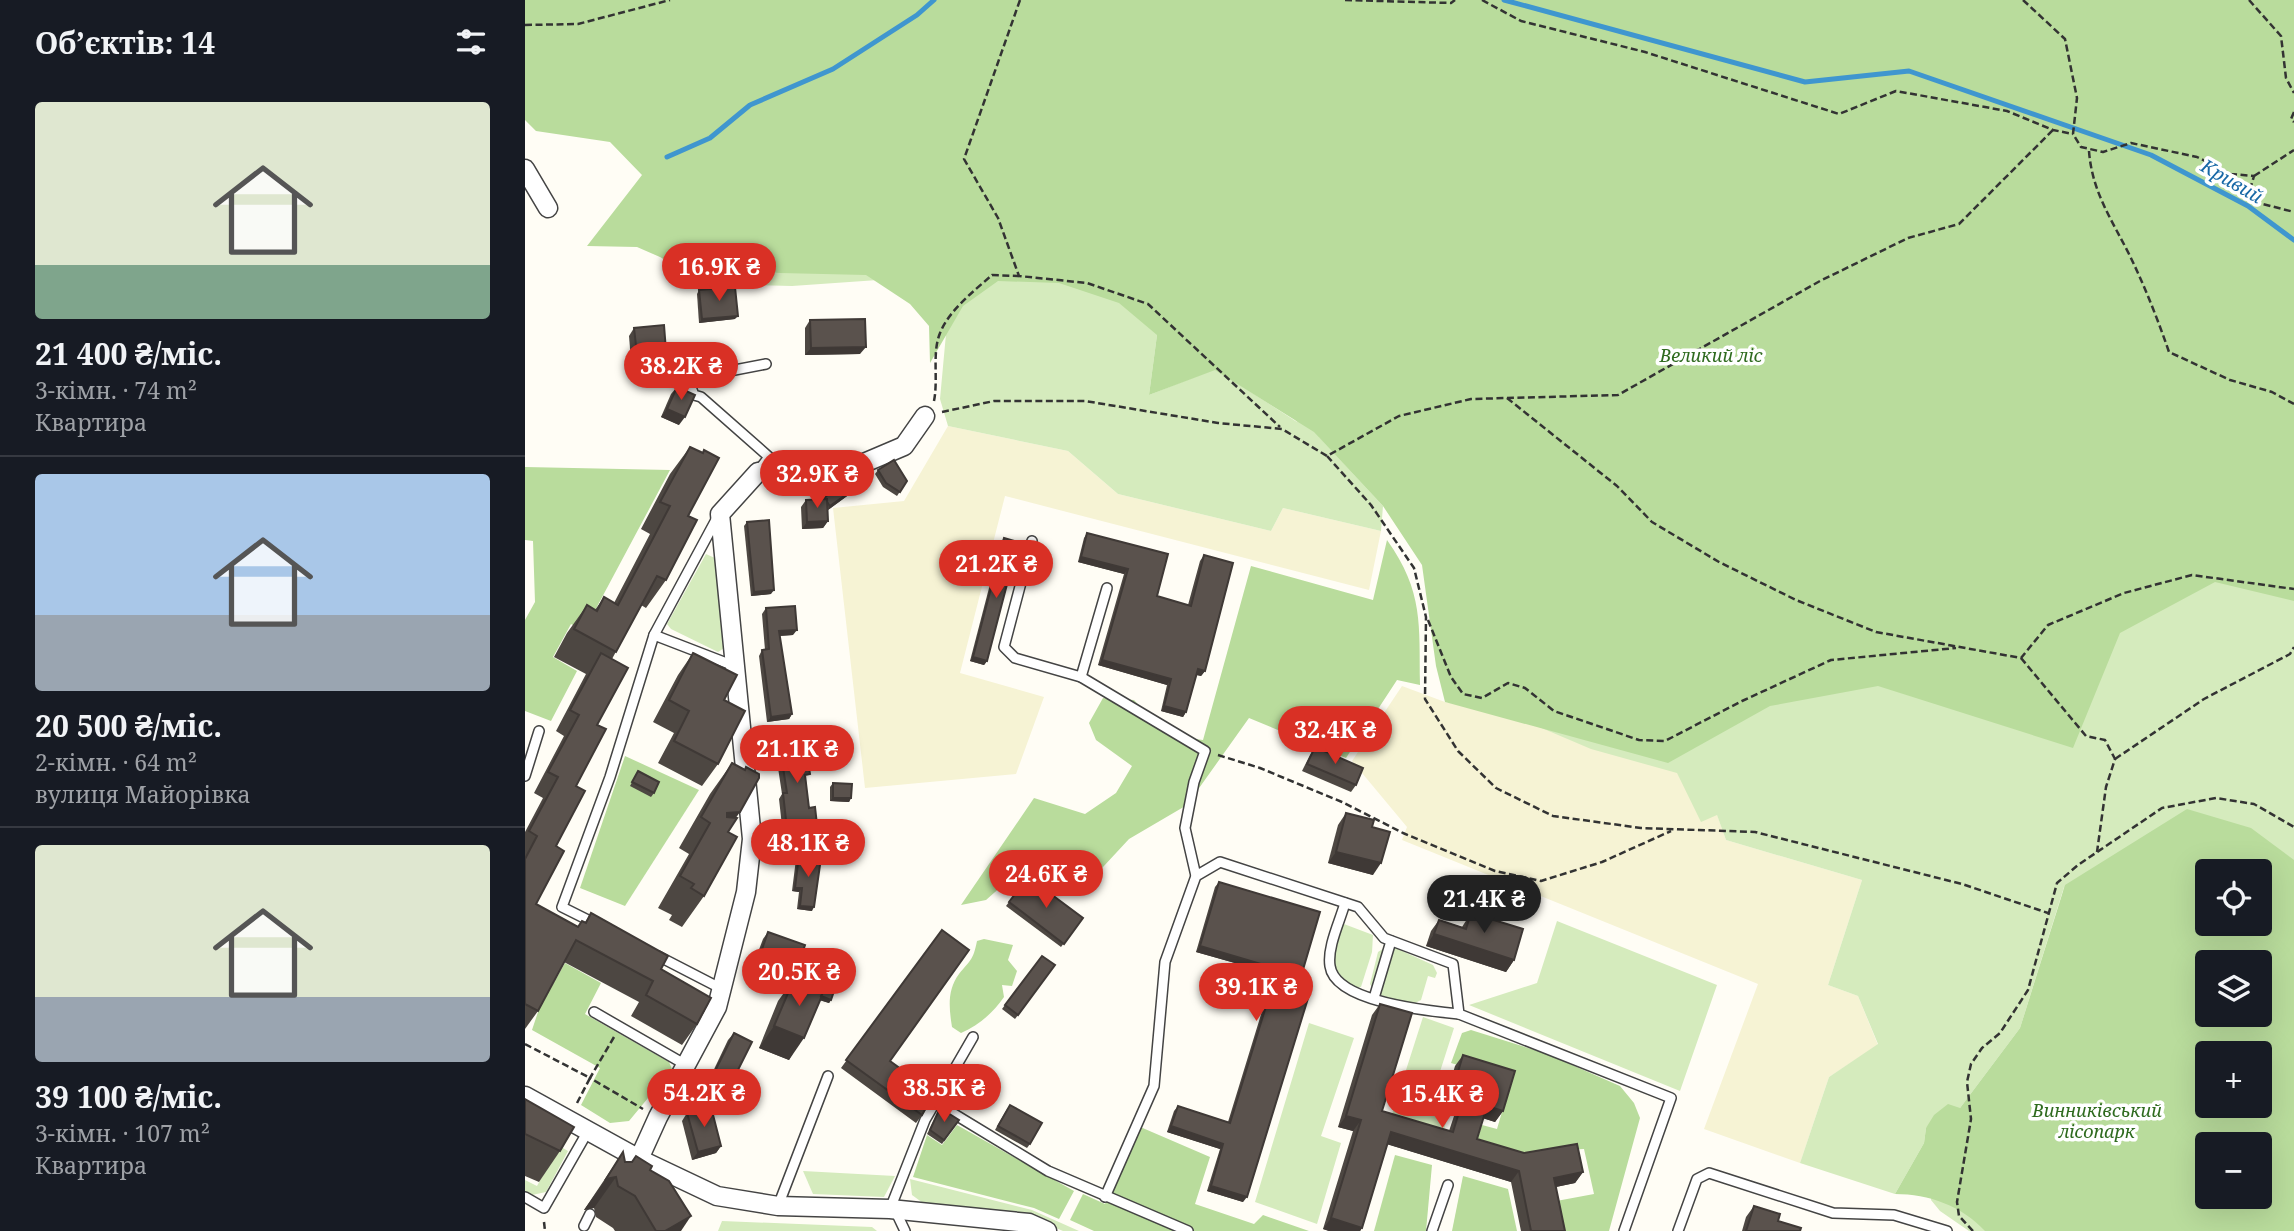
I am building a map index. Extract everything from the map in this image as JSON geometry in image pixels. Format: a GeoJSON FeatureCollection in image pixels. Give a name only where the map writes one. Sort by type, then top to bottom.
{"type":"FeatureCollection","features":[{"type":"Feature","properties":{"kind":"street"},"geometry":{"type":"LineString","coordinates":[[525,169],[548,208]]}},
{"type":"Feature","properties":{"kind":"street"},"geometry":{"type":"LineString","coordinates":[[628,1158],[658,1117],[717,1007],[746,892],[752,839],[720,514],[758,472],[864,463],[904,446],[925,416]]}},
{"type":"Feature","properties":{"kind":"street"},"geometry":{"type":"LineString","coordinates":[[525,1096],[588,1131],[628,1158],[717,1196],[778,1206],[893,1210],[1030,1223],[1047,1231]]}},
{"type":"Feature","properties":{"kind":"lane"},"geometry":{"type":"LineString","coordinates":[[758,472],[769,457],[701,397],[694,395],[688,379],[766,364]]}},
{"type":"Feature","properties":{"kind":"lane"},"geometry":{"type":"LineString","coordinates":[[611,932],[562,907],[610,777],[655,635],[720,514]]}},
{"type":"Feature","properties":{"kind":"lane"},"geometry":{"type":"LineString","coordinates":[[1032,541],[1005,647],[1015,658],[1081,677],[1205,751],[1194,782],[1185,828],[1196,876],[1165,962],[1154,1086],[1105,1197]]}},
{"type":"Feature","properties":{"kind":"lane"},"geometry":{"type":"LineString","coordinates":[[1081,677],[1107,588]]}},
{"type":"Feature","properties":{"kind":"lane"},"geometry":{"type":"LineString","coordinates":[[655,635],[737,667]]}},
{"type":"Feature","properties":{"kind":"lane"},"geometry":{"type":"LineString","coordinates":[[525,776],[539,731]]}},
{"type":"Feature","properties":{"kind":"lane"},"geometry":{"type":"LineString","coordinates":[[1196,876],[1220,862],[1357,907],[1384,938],[1453,964],[1459,1014]]}},
{"type":"Feature","properties":{"kind":"lane"},"geometry":{"type":"LineString","coordinates":[[1345,903],[1330,953],[1330,968],[1343,987],[1413,1010],[1459,1014],[1671,1098],[1624,1231]]}},
{"type":"Feature","properties":{"kind":"lane"},"geometry":{"type":"LineString","coordinates":[[1374,998],[1391,941]]}},
{"type":"Feature","properties":{"kind":"lane"},"geometry":{"type":"LineString","coordinates":[[648,951],[722,989]]}},
{"type":"Feature","properties":{"kind":"lane"},"geometry":{"type":"LineString","coordinates":[[594,1012],[686,1065]]}},
{"type":"Feature","properties":{"kind":"lane"},"geometry":{"type":"LineString","coordinates":[[905,1231],[893,1210],[925,1120],[973,1037]]}},
{"type":"Feature","properties":{"kind":"lane"},"geometry":{"type":"LineString","coordinates":[[778,1206],[828,1076]]}},
{"type":"Feature","properties":{"kind":"lane"},"geometry":{"type":"LineString","coordinates":[[936,1103],[1048,1171],[1188,1231]]}},
{"type":"Feature","properties":{"kind":"lane"},"geometry":{"type":"LineString","coordinates":[[525,1197],[544,1208],[588,1131]]}},
{"type":"Feature","properties":{"kind":"lane"},"geometry":{"type":"LineString","coordinates":[[1678,1231],[1697,1179],[1709,1173],[1833,1213],[1893,1215],[1947,1231]]}},
{"type":"Feature","properties":{"kind":"lane"},"geometry":{"type":"LineString","coordinates":[[1432,1231],[1448,1185]]}},
{"type":"Feature","properties":{"kind":"lane"},"geometry":{"type":"LineString","coordinates":[[584,1226],[590,1214]]}},
{"type":"Feature","properties":{"kind":"path"},"geometry":{"type":"LineString","coordinates":[[525,25],[578,24],[670,0]]}},
{"type":"Feature","properties":{"kind":"path"},"geometry":{"type":"LineString","coordinates":[[1019,276],[998,218],[964,159],[1020,0]]}},
{"type":"Feature","properties":{"kind":"path"},"geometry":{"type":"LineString","coordinates":[[1345,0],[1451,3],[1455,0]]}},
{"type":"Feature","properties":{"kind":"path"},"geometry":{"type":"LineString","coordinates":[[1482,0],[1521,21],[1645,52],[1839,114],[1896,92],[2007,111],[2053,130],[2073,134],[2089,151],[2091,177],[2107,216],[2130,256],[2169,352],[2230,380],[2272,392],[2294,404]]}},
{"type":"Feature","properties":{"kind":"path"},"geometry":{"type":"LineString","coordinates":[[2023,0],[2065,39],[2077,98],[2073,134]]}},
{"type":"Feature","properties":{"kind":"path"},"geometry":{"type":"LineString","coordinates":[[2249,0],[2280,36],[2286,78],[2294,93]]}},
{"type":"Feature","properties":{"kind":"path"},"geometry":{"type":"LineString","coordinates":[[2294,112],[2291,119],[2294,122]]}},
{"type":"Feature","properties":{"kind":"path"},"geometry":{"type":"LineString","coordinates":[[1327,456],[1399,416],[1471,399],[1618,395],[1820,281],[1908,238],[1959,224],[2053,130]]}},
{"type":"Feature","properties":{"kind":"path"},"geometry":{"type":"LineString","coordinates":[[2089,151],[2103,152],[2131,143],[2197,157],[2231,174],[2254,176],[2294,150]]}},
{"type":"Feature","properties":{"kind":"path"},"geometry":{"type":"LineString","coordinates":[[2254,176],[2249,193],[2251,201],[2294,212]]}},
{"type":"Feature","properties":{"kind":"path"},"geometry":{"type":"LineString","coordinates":[[925,416],[934,400],[938,339],[964,299],[992,275],[1087,283],[1148,304],[1282,429],[1327,456],[1370,505],[1414,568],[1426,617],[1451,677],[1462,694],[1482,698],[1508,684],[1525,688],[1554,712],[1639,740],[1665,741],[1742,701],[1831,660],[1961,647]]}},
{"type":"Feature","properties":{"kind":"path"},"geometry":{"type":"LineString","coordinates":[[1507,398],[1617,486],[1652,522],[1719,562],[1797,600],[1876,632],[2021,657],[2086,736],[2105,740],[2115,758]]}},
{"type":"Feature","properties":{"kind":"path"},"geometry":{"type":"LineString","coordinates":[[925,416],[994,401],[1085,401],[1218,423],[1282,429]]}},
{"type":"Feature","properties":{"kind":"path"},"geometry":{"type":"LineString","coordinates":[[2021,657],[2048,625],[2124,593],[2192,575],[2294,589]]}},
{"type":"Feature","properties":{"kind":"path"},"geometry":{"type":"LineString","coordinates":[[1426,617],[1425,699],[1458,751],[1496,788],[1553,816],[1674,830],[1708,828],[1755,832],[1962,884],[2048,913]]}},
{"type":"Feature","properties":{"kind":"path"},"geometry":{"type":"LineString","coordinates":[[2097,853],[2106,787],[2115,758],[2204,699],[2290,654],[2294,647]]}},
{"type":"Feature","properties":{"kind":"path"},"geometry":{"type":"LineString","coordinates":[[1205,751],[1260,768],[1495,871],[1541,881],[1602,862],[1674,830]]}},
{"type":"Feature","properties":{"kind":"path"},"geometry":{"type":"LineString","coordinates":[[1973,1231],[1959,1216],[1957,1202],[1971,1119],[1968,1072],[1982,1048],[2000,1033],[2016,1012],[2028,990],[2057,883],[2162,808],[2216,798],[2254,804],[2294,827]]}},
{"type":"Feature","properties":{"kind":"path"},"geometry":{"type":"LineString","coordinates":[[574,1108],[619,1027]]}},
{"type":"Feature","properties":{"kind":"path"},"geometry":{"type":"LineString","coordinates":[[525,1044],[658,1117]]}},
{"type":"Feature","properties":{"kind":"shaded area"},"geometry":{"type":"Polygon","coordinates":[[[948,426],[1068,451],[1118,494],[1271,531],[1283,508],[1381,531],[1369,590],[1005,496],[960,673],[1044,697],[1016,774],[865,788],[833,508],[904,501],[948,426]]]}},
{"type":"Feature","properties":{"kind":"shaded area"},"geometry":{"type":"Polygon","coordinates":[[[1402,686],[1445,702],[1694,749],[1726,840],[1862,880],[1828,985],[1858,996],[1878,1045],[1829,1077],[1800,1163],[1704,1129],[1758,984],[1402,840],[1407,827],[1352,761],[1402,686]]]}},
{"type":"Feature","properties":{"kind":"green space","name":"Великий ліс"},"geometry":{"type":"Polygon","coordinates":[[[525,0],[2294,0],[2294,1231],[1969,1231],[1940,1211],[1931,1200],[1933,1169],[1973,1101],[2031,1022],[2065,884],[2020,1028],[1960,1108],[1926,1128],[1924,1143],[1895,1194],[1800,1163],[1829,1077],[1878,1044],[1858,996],[1828,985],[1862,880],[1726,840],[1717,815],[1701,822],[1677,773],[1591,749],[1455,691],[1450,615],[1381,436],[1319,437],[1383,506],[1381,531],[1283,508],[1271,531],[1118,494],[1068,451],[948,426],[940,399],[946,334],[961,308],[878,280],[792,286],[688,283],[651,248],[650,172],[525,0]],[[1157,335],[1149,395],[1215,369],[1297,422],[1253,368],[1157,335]]]}},
{"type":"Feature","properties":{"kind":"green space","name":"Великий ліс"},"geometry":{"type":"Polygon","coordinates":[[[525,0],[2294,0],[2294,601],[2215,582],[2120,633],[2073,748],[1878,686],[1770,706],[1668,763],[1445,702],[1436,666],[1422,565],[1383,506],[1314,432],[1215,370],[1149,395],[1157,335],[1119,303],[1059,283],[998,281],[963,306],[930,363],[929,326],[910,304],[866,275],[780,273],[676,264],[637,247],[587,246],[642,175],[610,142],[536,131],[525,120],[525,0]]]}},
{"type":"Feature","properties":{"kind":"green space"},"geometry":{"type":"Polygon","coordinates":[[[525,467],[670,470],[584,631],[571,624],[553,657],[577,671],[551,721],[525,711],[525,620],[535,602],[533,541],[525,540],[525,467]]]}},
{"type":"Feature","properties":{"kind":"green space"},"geometry":{"type":"Polygon","coordinates":[[[1387,540],[1408,576],[1417,610],[1420,685],[1397,680],[1346,758],[1249,718],[1187,805],[1129,839],[1090,881],[1036,856],[986,900],[961,905],[1034,798],[1085,814],[1116,793],[1132,766],[1096,740],[1089,723],[1103,698],[1134,700],[1167,735],[1203,740],[1251,566],[1373,600],[1387,540]]]}},
{"type":"Feature","properties":{"kind":"green space"},"geometry":{"type":"Polygon","coordinates":[[[706,554],[717,559],[726,647],[718,652],[671,629],[667,624],[706,554]]]}},
{"type":"Feature","properties":{"kind":"green space"},"geometry":{"type":"Polygon","coordinates":[[[625,756],[699,790],[625,906],[580,888],[625,756]]]}},
{"type":"Feature","properties":{"kind":"green space","name":"Винниківський лісопарк"},"geometry":{"type":"Polygon","coordinates":[[[2187,809],[2251,828],[2294,860],[2294,1231],[1985,1231],[1966,1215],[1944,1203],[1920,1196],[1895,1194],[1924,1143],[1926,1128],[1934,1115],[1948,1104],[1960,1108],[2020,1028],[2065,885],[2187,809]]]}},
{"type":"Feature","properties":{"kind":"green space"},"geometry":{"type":"Polygon","coordinates":[[[1557,921],[1717,985],[1680,1091],[1469,1005],[1537,983],[1557,921]]]}},
{"type":"Feature","properties":{"kind":"green space"},"geometry":{"type":"Polygon","coordinates":[[[1344,924],[1373,935],[1372,952],[1361,987],[1348,988],[1331,966],[1329,959],[1331,934],[1336,925],[1344,924]]]}},
{"type":"Feature","properties":{"kind":"green space"},"geometry":{"type":"Polygon","coordinates":[[[984,939],[1013,945],[1008,960],[1017,971],[1012,986],[1002,985],[1004,997],[995,1008],[980,1022],[961,1033],[952,1027],[951,993],[955,980],[972,957],[977,941],[984,939]]]}},
{"type":"Feature","properties":{"kind":"green space"},"geometry":{"type":"Polygon","coordinates":[[[1389,945],[1433,965],[1437,973],[1435,978],[1428,976],[1421,1000],[1413,1004],[1376,994],[1370,984],[1378,952],[1389,945]]]}},
{"type":"Feature","properties":{"kind":"green space"},"geometry":{"type":"Polygon","coordinates":[[[565,963],[601,983],[585,1014],[669,1062],[672,1069],[629,1121],[610,1123],[581,1105],[600,1068],[532,1030],[539,1009],[565,963]]]}},
{"type":"Feature","properties":{"kind":"green space"},"geometry":{"type":"Polygon","coordinates":[[[1423,1017],[1454,1028],[1428,1109],[1448,1116],[1442,1136],[1390,1120],[1423,1017]]]}},
{"type":"Feature","properties":{"kind":"green space"},"geometry":{"type":"Polygon","coordinates":[[[1309,1023],[1354,1038],[1321,1136],[1341,1143],[1317,1224],[1255,1202],[1309,1023]]]}},
{"type":"Feature","properties":{"kind":"green space"},"geometry":{"type":"Polygon","coordinates":[[[1471,1030],[1547,1054],[1620,1086],[1634,1103],[1640,1118],[1609,1231],[1557,1231],[1551,1202],[1594,1194],[1584,1149],[1515,1160],[1474,1150],[1482,1125],[1497,1129],[1511,1081],[1451,1063],[1462,1033],[1471,1030]]]}},
{"type":"Feature","properties":{"kind":"green space"},"geometry":{"type":"Polygon","coordinates":[[[957,1125],[1074,1191],[1059,1219],[1034,1208],[913,1177],[927,1135],[942,1145],[957,1125]]]}},
{"type":"Feature","properties":{"kind":"green space"},"geometry":{"type":"Polygon","coordinates":[[[1138,1126],[1210,1157],[1195,1204],[1254,1224],[1263,1215],[1309,1231],[1094,1231],[1070,1220],[1083,1194],[1105,1204],[1138,1126]]]}},
{"type":"Feature","properties":{"kind":"green space"},"geometry":{"type":"Polygon","coordinates":[[[537,1133],[568,1151],[546,1192],[532,1195],[525,1191],[525,1180],[537,1186],[554,1155],[537,1133]]]}},
{"type":"Feature","properties":{"kind":"green space"},"geometry":{"type":"Polygon","coordinates":[[[1395,1155],[1432,1165],[1426,1231],[1374,1231],[1395,1155]]]}},
{"type":"Feature","properties":{"kind":"green space"},"geometry":{"type":"Polygon","coordinates":[[[803,1171],[895,1176],[884,1197],[813,1194],[803,1171]]]}},
{"type":"Feature","properties":{"kind":"green space"},"geometry":{"type":"Polygon","coordinates":[[[1463,1176],[1508,1189],[1517,1231],[1452,1231],[1463,1176]]]}},
{"type":"Feature","properties":{"kind":"green space"},"geometry":{"type":"Polygon","coordinates":[[[910,1179],[1032,1210],[1079,1231],[1063,1231],[1032,1218],[923,1203],[912,1195],[910,1179]]]}},
{"type":"Feature","properties":{"kind":"green space"},"geometry":{"type":"Polygon","coordinates":[[[722,1221],[872,1227],[877,1231],[718,1231],[722,1221]]]}},
{"type":"Feature","properties":{"kind":"building"},"geometry":{"type":"Polygon","coordinates":[[[735,287],[738,316],[702,319],[699,290],[735,287]]]}},
{"type":"Feature","properties":{"kind":"building"},"geometry":{"type":"Polygon","coordinates":[[[865,319],[866,347],[811,348],[810,320],[865,319]]]}},
{"type":"Feature","properties":{"kind":"building"},"geometry":{"type":"Polygon","coordinates":[[[664,325],[666,351],[637,354],[634,328],[664,325]]]}},
{"type":"Feature","properties":{"kind":"building"},"geometry":{"type":"Polygon","coordinates":[[[677,387],[695,395],[685,417],[667,409],[677,387]]]}},
{"type":"Feature","properties":{"kind":"building"},"geometry":{"type":"Polygon","coordinates":[[[690,447],[703,453],[704,450],[719,458],[688,516],[697,520],[666,580],[657,576],[616,652],[574,629],[587,605],[597,611],[604,597],[618,605],[670,506],[660,502],[690,447]]]}},
{"type":"Feature","properties":{"kind":"building"},"geometry":{"type":"Polygon","coordinates":[[[894,460],[907,481],[900,492],[886,483],[878,470],[894,460]]]}},
{"type":"Feature","properties":{"kind":"building"},"geometry":{"type":"Polygon","coordinates":[[[853,474],[861,484],[830,506],[824,498],[853,474]]]}},
{"type":"Feature","properties":{"kind":"building"},"geometry":{"type":"Polygon","coordinates":[[[827,499],[828,521],[807,522],[806,500],[827,499]]]}},
{"type":"Feature","properties":{"kind":"building"},"geometry":{"type":"Polygon","coordinates":[[[769,520],[774,590],[754,592],[747,522],[769,520]]]}},
{"type":"Feature","properties":{"kind":"building"},"geometry":{"type":"Polygon","coordinates":[[[1087,533],[1168,554],[1157,596],[1191,606],[1204,555],[1233,563],[1205,671],[1198,669],[1186,712],[1164,706],[1171,679],[1102,660],[1128,569],[1081,557],[1087,533]]]}},
{"type":"Feature","properties":{"kind":"building"},"geometry":{"type":"Polygon","coordinates":[[[1004,538],[1018,542],[987,661],[973,657],[1004,538]]]}},
{"type":"Feature","properties":{"kind":"building"},"geometry":{"type":"Polygon","coordinates":[[[795,606],[797,630],[779,631],[792,714],[771,717],[762,650],[769,649],[766,608],[795,606]]]}},
{"type":"Feature","properties":{"kind":"building"},"geometry":{"type":"Polygon","coordinates":[[[601,653],[628,668],[597,725],[606,729],[576,786],[585,791],[556,846],[564,851],[536,904],[578,927],[582,921],[586,923],[591,913],[668,956],[661,969],[711,998],[697,1024],[646,995],[653,981],[576,940],[538,1011],[525,1004],[525,859],[537,836],[529,831],[558,777],[548,772],[579,715],[570,710],[601,653]]]}},
{"type":"Feature","properties":{"kind":"building"},"geometry":{"type":"Polygon","coordinates":[[[693,653],[737,675],[724,700],[745,711],[718,764],[674,741],[689,711],[669,700],[693,653]]]}},
{"type":"Feature","properties":{"kind":"building"},"geometry":{"type":"Polygon","coordinates":[[[804,738],[810,774],[805,775],[809,808],[815,807],[817,825],[787,829],[783,793],[787,793],[779,742],[804,738]]]}},
{"type":"Feature","properties":{"kind":"building"},"geometry":{"type":"Polygon","coordinates":[[[1315,747],[1363,768],[1356,785],[1307,764],[1315,747]]]}},
{"type":"Feature","properties":{"kind":"building"},"geometry":{"type":"Polygon","coordinates":[[[732,763],[759,774],[759,778],[740,812],[727,813],[727,817],[737,818],[728,832],[737,837],[704,896],[691,888],[694,884],[680,876],[710,823],[701,817],[732,763]]]}},
{"type":"Feature","properties":{"kind":"building"},"geometry":{"type":"Polygon","coordinates":[[[638,771],[659,782],[654,793],[632,782],[638,771]]]}},
{"type":"Feature","properties":{"kind":"building"},"geometry":{"type":"Polygon","coordinates":[[[833,783],[852,784],[851,798],[833,798],[833,783]]]}},
{"type":"Feature","properties":{"kind":"building"},"geometry":{"type":"Polygon","coordinates":[[[1346,813],[1374,820],[1372,827],[1390,832],[1381,863],[1336,852],[1346,813]]]}},
{"type":"Feature","properties":{"kind":"building"},"geometry":{"type":"Polygon","coordinates":[[[799,855],[821,858],[814,907],[800,906],[802,888],[795,888],[799,855]]]}},
{"type":"Feature","properties":{"kind":"building"},"geometry":{"type":"Polygon","coordinates":[[[1028,877],[1083,918],[1064,944],[1009,902],[1028,877]]]}},
{"type":"Feature","properties":{"kind":"building"},"geometry":{"type":"Polygon","coordinates":[[[1219,882],[1320,912],[1297,990],[1309,995],[1247,1197],[1211,1186],[1223,1144],[1171,1126],[1178,1106],[1230,1123],[1267,1003],[1277,1006],[1288,972],[1200,946],[1219,882]]]}},
{"type":"Feature","properties":{"kind":"building"},"geometry":{"type":"Polygon","coordinates":[[[1471,913],[1523,929],[1514,960],[1434,934],[1439,920],[1466,929],[1471,913]]]}},
{"type":"Feature","properties":{"kind":"building"},"geometry":{"type":"Polygon","coordinates":[[[942,930],[969,950],[890,1061],[934,1093],[922,1115],[846,1060],[942,930]]]}},
{"type":"Feature","properties":{"kind":"building"},"geometry":{"type":"Polygon","coordinates":[[[768,932],[805,945],[797,968],[760,955],[768,932]]]}},
{"type":"Feature","properties":{"kind":"building"},"geometry":{"type":"Polygon","coordinates":[[[1042,956],[1055,965],[1018,1015],[1005,1005],[1042,956]]]}},
{"type":"Feature","properties":{"kind":"building"},"geometry":{"type":"Polygon","coordinates":[[[794,979],[824,991],[804,1038],[774,1026],[794,979]]]}},
{"type":"Feature","properties":{"kind":"building"},"geometry":{"type":"Polygon","coordinates":[[[812,980],[835,988],[831,1000],[821,996],[824,991],[810,986],[812,980]]]}},
{"type":"Feature","properties":{"kind":"building"},"geometry":{"type":"Polygon","coordinates":[[[1380,1004],[1412,1013],[1382,1111],[1453,1132],[1463,1099],[1451,1095],[1463,1055],[1515,1071],[1503,1111],[1487,1106],[1477,1139],[1524,1153],[1577,1144],[1583,1172],[1554,1178],[1565,1231],[1531,1231],[1519,1171],[1391,1132],[1362,1228],[1331,1218],[1361,1120],[1346,1116],[1380,1004]]]}},
{"type":"Feature","properties":{"kind":"building"},"geometry":{"type":"Polygon","coordinates":[[[734,1033],[752,1042],[730,1086],[712,1077],[734,1033]]]}},
{"type":"Feature","properties":{"kind":"building"},"geometry":{"type":"Polygon","coordinates":[[[525,1099],[574,1127],[560,1151],[525,1134],[525,1099]]]}},
{"type":"Feature","properties":{"kind":"building"},"geometry":{"type":"Polygon","coordinates":[[[1010,1105],[1042,1123],[1030,1144],[998,1126],[1010,1105]]]}},
{"type":"Feature","properties":{"kind":"building"},"geometry":{"type":"Polygon","coordinates":[[[711,1107],[721,1146],[698,1152],[687,1113],[711,1107]]]}},
{"type":"Feature","properties":{"kind":"building"},"geometry":{"type":"Polygon","coordinates":[[[940,1108],[959,1120],[944,1140],[930,1130],[940,1108]]]}},
{"type":"Feature","properties":{"kind":"building"},"geometry":{"type":"Polygon","coordinates":[[[623,1152],[625,1162],[632,1162],[636,1156],[652,1166],[650,1170],[669,1181],[691,1216],[665,1231],[656,1231],[635,1196],[618,1186],[616,1177],[606,1179],[623,1152]]]}},
{"type":"Feature","properties":{"kind":"building"},"geometry":{"type":"Polygon","coordinates":[[[1754,1206],[1780,1214],[1778,1221],[1801,1228],[1800,1231],[1746,1231],[1754,1206]]]}},
{"type":"Feature","properties":{"kind":"waterway"},"geometry":{"type":"LineString","coordinates":[[667,157],[710,138],[750,105],[833,69],[917,15],[934,0]]}},
{"type":"Feature","properties":{"kind":"waterway","name":"Кривий"},"geometry":{"type":"LineString","coordinates":[[1504,0],[1805,82],[1909,71],[2151,155],[2248,206],[2294,240]]}}]}
